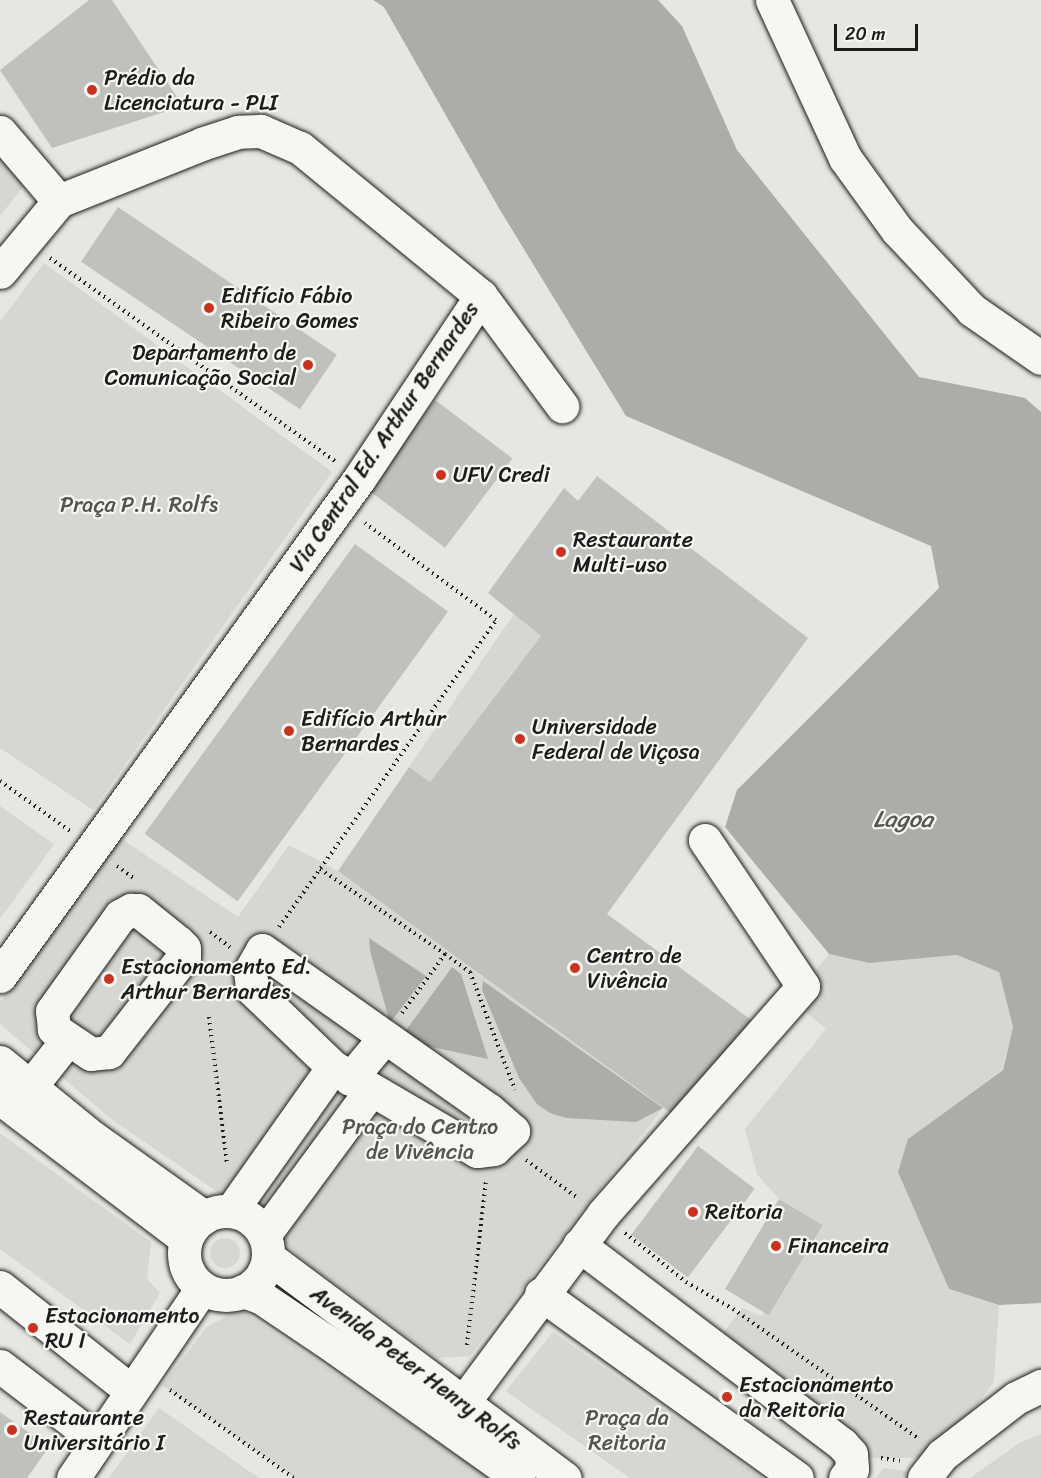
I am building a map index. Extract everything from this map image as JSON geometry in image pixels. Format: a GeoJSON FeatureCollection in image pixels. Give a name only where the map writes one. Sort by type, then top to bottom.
{"type":"FeatureCollection","features":[{"type":"Feature","properties":{"kind":"main road"},"geometry":{"type":"LineString","coordinates":[[772,0],[845,158],[897,230],[972,310],[1041,358]]}},
{"type":"Feature","properties":{"kind":"main road","name":"Via Central Ed. Arthur Bernardes"},"geometry":{"type":"LineString","coordinates":[[0,272],[25,238],[58,201],[202,144],[238,132],[261,131],[300,148],[481,296],[359,479],[91,846],[0,976]]}},
{"type":"Feature","properties":{"kind":"main road"},"geometry":{"type":"LineString","coordinates":[[0,132],[58,201]]}},
{"type":"Feature","properties":{"kind":"main road"},"geometry":{"type":"LineString","coordinates":[[481,296],[562,406]]}},
{"type":"Feature","properties":{"kind":"main road"},"geometry":{"type":"LineString","coordinates":[[462,1404],[579,1245],[803,986],[705,840]]}},
{"type":"Feature","properties":{"kind":"main road"},"geometry":{"type":"LineString","coordinates":[[258,957],[384,1038],[501,1141],[477,1152],[351,1079],[252,989],[249,980],[258,957]]}},
{"type":"Feature","properties":{"kind":"main road"},"geometry":{"type":"LineString","coordinates":[[351,1079],[266,1246],[260,1277],[243,1291],[230,1295],[202,1288],[186,1269],[207,1223],[351,1079],[384,1038]]}},
{"type":"Feature","properties":{"kind":"main road"},"geometry":{"type":"LineString","coordinates":[[30,1087],[68,1039]]}},
{"type":"Feature","properties":{"kind":"main road"},"geometry":{"type":"LineString","coordinates":[[0,1062],[92,1137],[207,1223]]}},
{"type":"Feature","properties":{"kind":"main road"},"geometry":{"type":"LineString","coordinates":[[0,1098],[207,1223],[256,1223],[266,1246]]}},
{"type":"Feature","properties":{"kind":"main road"},"geometry":{"type":"LineString","coordinates":[[579,1245],[848,1466]]}},
{"type":"Feature","properties":{"kind":"main road","name":"Avenida Peter Henry Rolfs"},"geometry":{"type":"LineString","coordinates":[[266,1246],[462,1404],[566,1478]]}},
{"type":"Feature","properties":{"kind":"main road"},"geometry":{"type":"LineString","coordinates":[[0,1287],[130,1390]]}},
{"type":"Feature","properties":{"kind":"main road"},"geometry":{"type":"LineString","coordinates":[[73,1478],[130,1390],[202,1288]]}},
{"type":"Feature","properties":{"kind":"main road","name":"Avenida Peter Henry Rolfs"},"geometry":{"type":"LineString","coordinates":[[243,1291],[262,1299],[336,1348],[519,1478]]}},
{"type":"Feature","properties":{"kind":"main road"},"geometry":{"type":"LineString","coordinates":[[541,1294],[797,1478]]}},
{"type":"Feature","properties":{"kind":"main road"},"geometry":{"type":"LineString","coordinates":[[0,1366],[97,1440]]}},
{"type":"Feature","properties":{"kind":"main road"},"geometry":{"type":"LineString","coordinates":[[929,1472],[942,1455],[1016,1398],[1041,1386]]}},
{"type":"Feature","properties":{"kind":"path"},"geometry":{"type":"LineString","coordinates":[[25,238],[72,276],[359,479]]}},
{"type":"Feature","properties":{"kind":"path"},"geometry":{"type":"LineString","coordinates":[[207,930],[258,957],[496,620],[360,519]]}},
{"type":"Feature","properties":{"kind":"path"},"geometry":{"type":"LineString","coordinates":[[0,781],[141,883]]}},
{"type":"Feature","properties":{"kind":"path"},"geometry":{"type":"LineString","coordinates":[[320,869],[470,972],[515,1091],[519,1121],[501,1141],[466,1352]]}},
{"type":"Feature","properties":{"kind":"path"},"geometry":{"type":"LineString","coordinates":[[384,1038],[445,954]]}},
{"type":"Feature","properties":{"kind":"path"},"geometry":{"type":"LineString","coordinates":[[209,1017],[228,1171]]}},
{"type":"Feature","properties":{"kind":"path"},"geometry":{"type":"LineString","coordinates":[[848,1466],[929,1472]]}},
{"type":"Feature","properties":{"kind":"shaded area","name":"Universidade Federal de Viçosa"},"geometry":{"type":"Polygon","coordinates":[[[0,0],[1041,0],[1041,1478],[0,1478],[0,0]]]}},
{"type":"Feature","properties":{"kind":"green space"},"geometry":{"type":"Polygon","coordinates":[[[0,156],[27,182],[0,216],[0,156]]]}},
{"type":"Feature","properties":{"kind":"green space","name":"Praça P.H. Rolfs"},"geometry":{"type":"Polygon","coordinates":[[[44,263],[332,472],[93,810],[0,748],[0,322],[44,263]]]}},
{"type":"Feature","properties":{"kind":"green space"},"geometry":{"type":"Polygon","coordinates":[[[514,614],[541,636],[430,782],[409,767],[514,614]]]}},
{"type":"Feature","properties":{"kind":"green space"},"geometry":{"type":"Polygon","coordinates":[[[0,806],[54,844],[0,919],[0,806]]]}},
{"type":"Feature","properties":{"kind":"green space","name":"Praça do Centro de Vivência"},"geometry":{"type":"Polygon","coordinates":[[[117,836],[238,917],[289,845],[338,871],[663,1108],[470,1356],[437,1358],[305,1262],[266,1225],[111,1119],[0,1024],[0,1002],[117,836]]]}},
{"type":"Feature","properties":{"kind":"green space"},"geometry":{"type":"Polygon","coordinates":[[[829,954],[869,963],[957,955],[999,972],[1013,1027],[1002,1070],[908,1139],[948,1289],[999,1305],[994,1382],[954,1435],[916,1458],[868,1458],[863,1440],[721,1336],[742,1308],[761,1316],[823,1226],[779,1199],[757,1174],[745,1129],[826,1029],[792,1000],[829,954]]]}},
{"type":"Feature","properties":{"kind":"green space"},"geometry":{"type":"Polygon","coordinates":[[[0,1133],[151,1242],[147,1279],[160,1293],[130,1344],[0,1249],[0,1133]]]}},
{"type":"Feature","properties":{"kind":"green space"},"geometry":{"type":"Polygon","coordinates":[[[225,1238],[236,1242],[240,1253],[236,1264],[225,1268],[214,1264],[210,1253],[214,1242],[225,1238]]]}},
{"type":"Feature","properties":{"kind":"green space"},"geometry":{"type":"Polygon","coordinates":[[[239,1309],[492,1478],[295,1478],[162,1385],[207,1327],[239,1309]]]}},
{"type":"Feature","properties":{"kind":"green space","name":"Praça da Reitoria"},"geometry":{"type":"Polygon","coordinates":[[[553,1332],[762,1478],[630,1478],[506,1391],[553,1332]]]}},
{"type":"Feature","properties":{"kind":"green space"},"geometry":{"type":"Polygon","coordinates":[[[159,1408],[259,1478],[109,1478],[159,1408]]]}},
{"type":"Feature","properties":{"kind":"green space"},"geometry":{"type":"Polygon","coordinates":[[[1041,1434],[1041,1478],[970,1478],[1019,1443],[1041,1434]]]}},
{"type":"Feature","properties":{"kind":"green space"},"geometry":{"type":"Polygon","coordinates":[[[884,1468],[912,1472],[907,1478],[876,1478],[884,1468]]]}},
{"type":"Feature","properties":{"kind":"water","name":"Lagoa"},"geometry":{"type":"Polygon","coordinates":[[[373,0],[658,0],[682,26],[737,150],[919,377],[1025,398],[1041,412],[1041,1303],[999,1305],[949,1289],[898,1172],[908,1139],[1003,1070],[1013,1027],[999,972],[957,955],[869,963],[829,954],[725,827],[737,790],[939,588],[931,546],[626,416],[500,210],[384,7],[373,0]]]}},
{"type":"Feature","properties":{"kind":"water"},"geometry":{"type":"Polygon","coordinates":[[[369,938],[426,976],[390,1023],[370,951],[369,938]]]}},
{"type":"Feature","properties":{"kind":"water"},"geometry":{"type":"Polygon","coordinates":[[[452,967],[461,974],[488,1059],[399,1040],[452,967]]]}},
{"type":"Feature","properties":{"kind":"water"},"geometry":{"type":"Polygon","coordinates":[[[483,981],[663,1108],[636,1122],[566,1118],[550,1113],[537,1104],[519,1078],[482,990],[483,981]]]}},
{"type":"Feature","properties":{"kind":"building","name":"Prédio da Licenciatura - PLI"},"geometry":{"type":"Polygon","coordinates":[[[89,0],[112,0],[183,106],[52,148],[0,70],[89,0]]]}},
{"type":"Feature","properties":{"kind":"building","name":"Edifício Fábio Ribeiro Gomes"},"geometry":{"type":"Polygon","coordinates":[[[118,207],[337,355],[300,409],[81,262],[118,207]]]}},
{"type":"Feature","properties":{"kind":"building","name":"UFV Credi"},"geometry":{"type":"Polygon","coordinates":[[[435,400],[512,458],[445,548],[368,489],[435,400]]]}},
{"type":"Feature","properties":{"kind":"building"},"geometry":{"type":"Polygon","coordinates":[[[597,476],[808,638],[607,914],[754,1022],[679,1119],[338,871],[409,767],[430,782],[541,636],[488,593],[564,488],[578,501],[597,476]]]}},
{"type":"Feature","properties":{"kind":"building","name":"Edifício Arthur Bernardes"},"geometry":{"type":"Polygon","coordinates":[[[355,544],[448,612],[238,901],[145,834],[355,544]]]}},
{"type":"Feature","properties":{"kind":"building","name":"Reitoria"},"geometry":{"type":"Polygon","coordinates":[[[698,1146],[755,1189],[688,1277],[631,1235],[698,1146]]]}},
{"type":"Feature","properties":{"kind":"building","name":"Financeira"},"geometry":{"type":"Polygon","coordinates":[[[779,1199],[823,1225],[769,1315],[725,1289],[779,1199]]]}},
{"type":"Feature","properties":{"kind":"building","name":"Restaurante Universitário I"},"geometry":{"type":"Polygon","coordinates":[[[0,1412],[49,1447],[27,1478],[0,1478],[0,1412]]]}},
{"type":"Feature","properties":{"kind":"place","name":"Prédio da Licenciatura - PLI"},"geometry":{"type":"Point","coordinates":[92,90]}},
{"type":"Feature","properties":{"kind":"place","name":"Edifício Fábio Ribeiro Gomes"},"geometry":{"type":"Point","coordinates":[209,308]}},
{"type":"Feature","properties":{"kind":"place","name":"Departamento de Comunicação Social"},"geometry":{"type":"Point","coordinates":[308,365]}},
{"type":"Feature","properties":{"kind":"place","name":"UFV Credi"},"geometry":{"type":"Point","coordinates":[441,475]}},
{"type":"Feature","properties":{"kind":"place","name":"Restaurante Multi-uso"},"geometry":{"type":"Point","coordinates":[561,552]}},
{"type":"Feature","properties":{"kind":"place","name":"Edifício Arthur Bernardes"},"geometry":{"type":"Point","coordinates":[289,731]}},
{"type":"Feature","properties":{"kind":"place","name":"Universidade Federal de Viçosa"},"geometry":{"type":"Point","coordinates":[520,739]}},
{"type":"Feature","properties":{"kind":"place","name":"Centro de Vivência"},"geometry":{"type":"Point","coordinates":[575,968]}},
{"type":"Feature","properties":{"kind":"place","name":"Estacionamento Ed. Arthur Bernardes"},"geometry":{"type":"Point","coordinates":[109,979]}},
{"type":"Feature","properties":{"kind":"place","name":"Reitoria"},"geometry":{"type":"Point","coordinates":[693,1212]}},
{"type":"Feature","properties":{"kind":"place","name":"Financeira"},"geometry":{"type":"Point","coordinates":[776,1246]}},
{"type":"Feature","properties":{"kind":"place","name":"Estacionamento RU I"},"geometry":{"type":"Point","coordinates":[33,1328]}},
{"type":"Feature","properties":{"kind":"place","name":"Estacionamento da Reitoria"},"geometry":{"type":"Point","coordinates":[727,1397]}},
{"type":"Feature","properties":{"kind":"place","name":"Restaurante Universitário I"},"geometry":{"type":"Point","coordinates":[12,1430]}}]}
